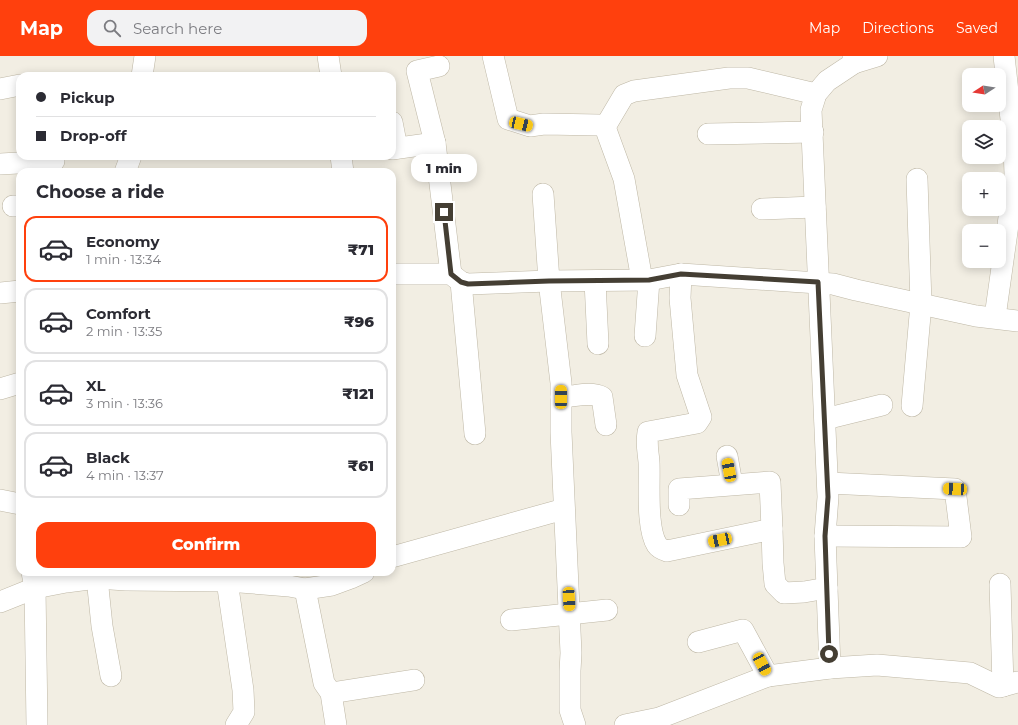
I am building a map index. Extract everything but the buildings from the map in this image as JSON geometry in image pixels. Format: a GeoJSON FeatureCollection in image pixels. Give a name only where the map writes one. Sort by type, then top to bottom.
{"type":"FeatureCollection","features":[{"type":"Feature","properties":{"kind":"street"},"geometry":{"type":"LineString","coordinates":[[143,72],[145,56]]}},
{"type":"Feature","properties":{"kind":"street"},"geometry":{"type":"LineString","coordinates":[[328,56],[330,72]]}},
{"type":"Feature","properties":{"kind":"street"},"geometry":{"type":"LineString","coordinates":[[493,56],[508,119],[530,126],[544,124],[599,125],[605,127]]}},
{"type":"Feature","properties":{"kind":"street"},"geometry":{"type":"LineString","coordinates":[[830,668],[825,536],[828,483],[811,110],[816,94],[827,81],[854,59],[878,56]]}},
{"type":"Feature","properties":{"kind":"street"},"geometry":{"type":"LineString","coordinates":[[995,317],[1015,175],[1014,146],[1004,56]]}},
{"type":"Feature","properties":{"kind":"street"},"geometry":{"type":"LineString","coordinates":[[439,66],[417,71],[435,143],[456,278],[475,434]]}},
{"type":"Feature","properties":{"kind":"street"},"geometry":{"type":"LineString","coordinates":[[605,127],[624,96],[634,91],[729,78],[748,78],[816,94]]}},
{"type":"Feature","properties":{"kind":"street"},"geometry":{"type":"LineString","coordinates":[[0,89],[16,86]]}},
{"type":"Feature","properties":{"kind":"street"},"geometry":{"type":"LineString","coordinates":[[605,127],[624,179],[646,280],[645,336]]}},
{"type":"Feature","properties":{"kind":"street"},"geometry":{"type":"LineString","coordinates":[[708,134],[812,132]]}},
{"type":"Feature","properties":{"kind":"street"},"geometry":{"type":"LineString","coordinates":[[396,148],[435,143]]}},
{"type":"Feature","properties":{"kind":"street"},"geometry":{"type":"LineString","coordinates":[[0,164],[54,163]]}},
{"type":"Feature","properties":{"kind":"street"},"geometry":{"type":"LineString","coordinates":[[912,406],[921,304],[917,179]]}},
{"type":"Feature","properties":{"kind":"street"},"geometry":{"type":"LineString","coordinates":[[543,194],[549,281],[561,383],[564,509],[572,653],[570,671],[570,710],[575,725]]}},
{"type":"Feature","properties":{"kind":"street"},"geometry":{"type":"LineString","coordinates":[[762,209],[815,207]]}},
{"type":"Feature","properties":{"kind":"street"},"geometry":{"type":"LineString","coordinates":[[396,274],[456,278],[468,284],[646,280],[681,274],[818,282],[833,284],[976,316],[995,317],[1018,321]]}},
{"type":"Feature","properties":{"kind":"street"},"geometry":{"type":"LineString","coordinates":[[681,274],[680,298],[687,375],[701,417],[697,423],[648,432],[646,443],[649,460],[650,522],[653,535],[658,546],[667,551],[772,529]]}},
{"type":"Feature","properties":{"kind":"street"},"geometry":{"type":"LineString","coordinates":[[595,281],[598,344]]}},
{"type":"Feature","properties":{"kind":"street"},"geometry":{"type":"LineString","coordinates":[[0,293],[16,291]]}},
{"type":"Feature","properties":{"kind":"street"},"geometry":{"type":"LineString","coordinates":[[0,389],[16,384]]}},
{"type":"Feature","properties":{"kind":"street"},"geometry":{"type":"LineString","coordinates":[[561,397],[595,394],[602,397],[606,425]]}},
{"type":"Feature","properties":{"kind":"street"},"geometry":{"type":"LineString","coordinates":[[825,419],[882,405]]}},
{"type":"Feature","properties":{"kind":"street"},"geometry":{"type":"LineString","coordinates":[[727,456],[732,484]]}},
{"type":"Feature","properties":{"kind":"street"},"geometry":{"type":"LineString","coordinates":[[679,505],[679,489],[770,482],[775,584],[784,593],[804,592],[827,588]]}},
{"type":"Feature","properties":{"kind":"street"},"geometry":{"type":"LineString","coordinates":[[825,536],[961,537],[955,489],[828,483]]}},
{"type":"Feature","properties":{"kind":"street"},"geometry":{"type":"LineString","coordinates":[[0,500],[16,502]]}},
{"type":"Feature","properties":{"kind":"street"},"geometry":{"type":"LineString","coordinates":[[396,556],[564,509]]}},
{"type":"Feature","properties":{"kind":"street"},"geometry":{"type":"LineString","coordinates":[[0,602],[34,580],[66,582],[97,578],[126,580],[294,582],[332,585],[356,576]]}},
{"type":"Feature","properties":{"kind":"street"},"geometry":{"type":"LineString","coordinates":[[97,578],[102,626],[111,676]]}},
{"type":"Feature","properties":{"kind":"street"},"geometry":{"type":"LineString","coordinates":[[34,580],[36,725]]}},
{"type":"Feature","properties":{"kind":"street"},"geometry":{"type":"LineString","coordinates":[[227,581],[244,712],[236,725]]}},
{"type":"Feature","properties":{"kind":"street"},"geometry":{"type":"LineString","coordinates":[[294,582],[324,683],[331,693],[336,725]]}},
{"type":"Feature","properties":{"kind":"street"},"geometry":{"type":"LineString","coordinates":[[625,725],[659,721],[768,676],[830,668],[877,665],[933,669],[970,673],[999,687],[1011,684],[1000,584]]}},
{"type":"Feature","properties":{"kind":"street"},"geometry":{"type":"LineString","coordinates":[[511,620],[607,610]]}},
{"type":"Feature","properties":{"kind":"street"},"geometry":{"type":"LineString","coordinates":[[698,642],[743,630],[768,676]]}},
{"type":"Feature","properties":{"kind":"street"},"geometry":{"type":"LineString","coordinates":[[331,693],[414,680]]}},
{"type":"Feature","properties":{"kind":"route"},"geometry":{"type":"LineString","coordinates":[[444,212],[451,274],[461,282],[468,284],[549,281],[649,280],[681,274],[818,282],[828,497],[825,536],[829,654]]}}]}
